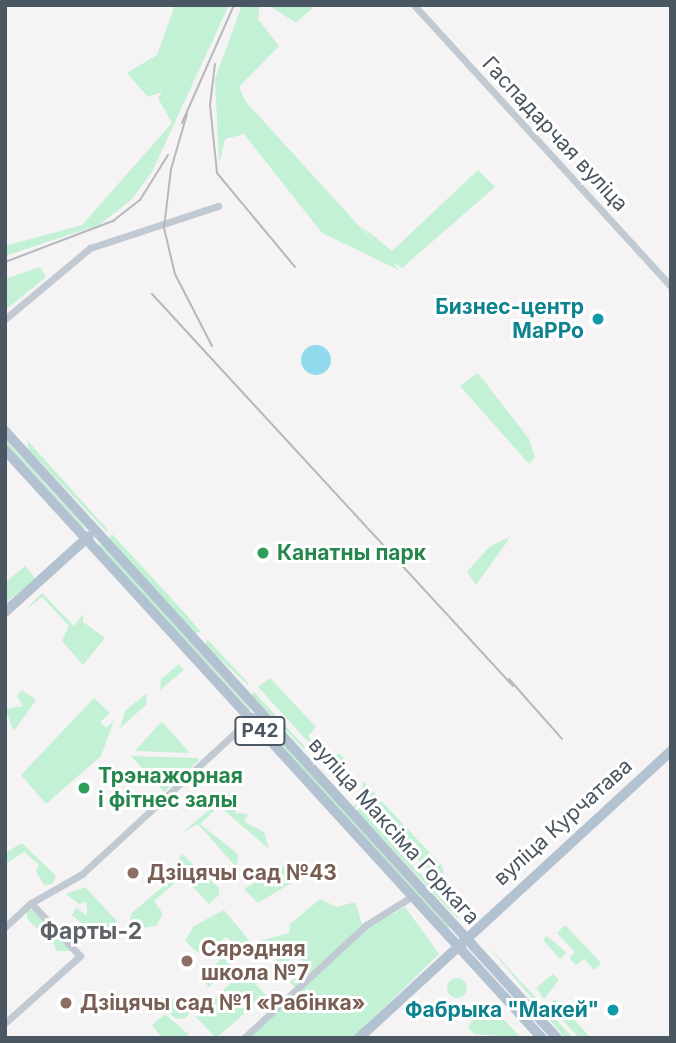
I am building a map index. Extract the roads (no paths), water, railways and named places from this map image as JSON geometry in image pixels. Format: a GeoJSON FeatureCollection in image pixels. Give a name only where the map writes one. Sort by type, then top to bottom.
{"type":"FeatureCollection","features":[{"type":"Feature","properties":{"kind":"main road","name":"вуліца Максіма Горкага"},"geometry":{"type":"LineString","coordinates":[[5,431],[90,535],[250,719],[542,1038]]}},
{"type":"Feature","properties":{"kind":"main road","name":"вуліца Максіма Горкага"},"geometry":{"type":"LineString","coordinates":[[5,450],[258,711],[557,1038]]}},
{"type":"Feature","properties":{"kind":"main road"},"geometry":{"type":"LineString","coordinates":[[5,612],[90,535]]}},
{"type":"Feature","properties":{"kind":"main road","name":"вуліца Курчатава"},"geometry":{"type":"LineString","coordinates":[[359,1038],[465,937],[671,751]]}},
{"type":"Feature","properties":{"kind":"street","name":"Гаспадарчая вуліца"},"geometry":{"type":"LineString","coordinates":[[414,5],[671,286]]}},
{"type":"Feature","properties":{"kind":"street"},"geometry":{"type":"LineString","coordinates":[[5,319],[90,248],[218,206]]}},
{"type":"Feature","properties":{"kind":"street"},"geometry":{"type":"LineString","coordinates":[[5,927],[32,904],[82,874],[258,711]]}},
{"type":"Feature","properties":{"kind":"street"},"geometry":{"type":"LineString","coordinates":[[244,1038],[366,925],[411,897]]}},
{"type":"Feature","properties":{"kind":"street"},"geometry":{"type":"LineString","coordinates":[[5,1023],[80,956],[32,904]]}},
{"type":"Feature","properties":{"kind":"water"},"geometry":{"type":"Polygon","coordinates":[[[316,345],[326,350],[331,360],[326,370],[316,375],[306,370],[301,360],[306,350],[316,345]]]}},
{"type":"Feature","properties":{"kind":"railway"},"geometry":{"type":"LineString","coordinates":[[182,123],[234,5]]}},
{"type":"Feature","properties":{"kind":"railway"},"geometry":{"type":"LineString","coordinates":[[215,64],[210,105],[217,173],[295,267]]}},
{"type":"Feature","properties":{"kind":"railway"},"geometry":{"type":"LineString","coordinates":[[187,114],[171,169],[164,228],[175,274],[212,346]]}},
{"type":"Feature","properties":{"kind":"railway"},"geometry":{"type":"LineString","coordinates":[[5,262],[113,221],[140,200],[168,155]]}},
{"type":"Feature","properties":{"kind":"railway"},"geometry":{"type":"LineString","coordinates":[[152,294],[513,686]]}},
{"type":"Feature","properties":{"kind":"railway"},"geometry":{"type":"LineString","coordinates":[[509,679],[562,739]]}},
{"type":"Feature","properties":{"kind":"place","name":"Бизнес-центр МаРРо"},"geometry":{"type":"Point","coordinates":[598,319]}},
{"type":"Feature","properties":{"kind":"place","name":"Канатны парк"},"geometry":{"type":"Point","coordinates":[263,553]}},
{"type":"Feature","properties":{"kind":"place","name":"Трэнажорная і фітнес залы"},"geometry":{"type":"Point","coordinates":[84,788]}},
{"type":"Feature","properties":{"kind":"place","name":"Дзіцячы сад №43"},"geometry":{"type":"Point","coordinates":[133,873]}},
{"type":"Feature","properties":{"kind":"place","name":"Сярэдняя школа №7"},"geometry":{"type":"Point","coordinates":[187,961]}},
{"type":"Feature","properties":{"kind":"place","name":"Дзіцячы сад №1 «Рабінка»"},"geometry":{"type":"Point","coordinates":[66,1003]}},
{"type":"Feature","properties":{"kind":"place","name":"Фабрыка \"Макей\""},"geometry":{"type":"Point","coordinates":[613,1010]}},
{"type":"Feature","properties":{"kind":"district","name":"Фарты-2"},"geometry":{"type":"Point","coordinates":[91,931]}}]}
